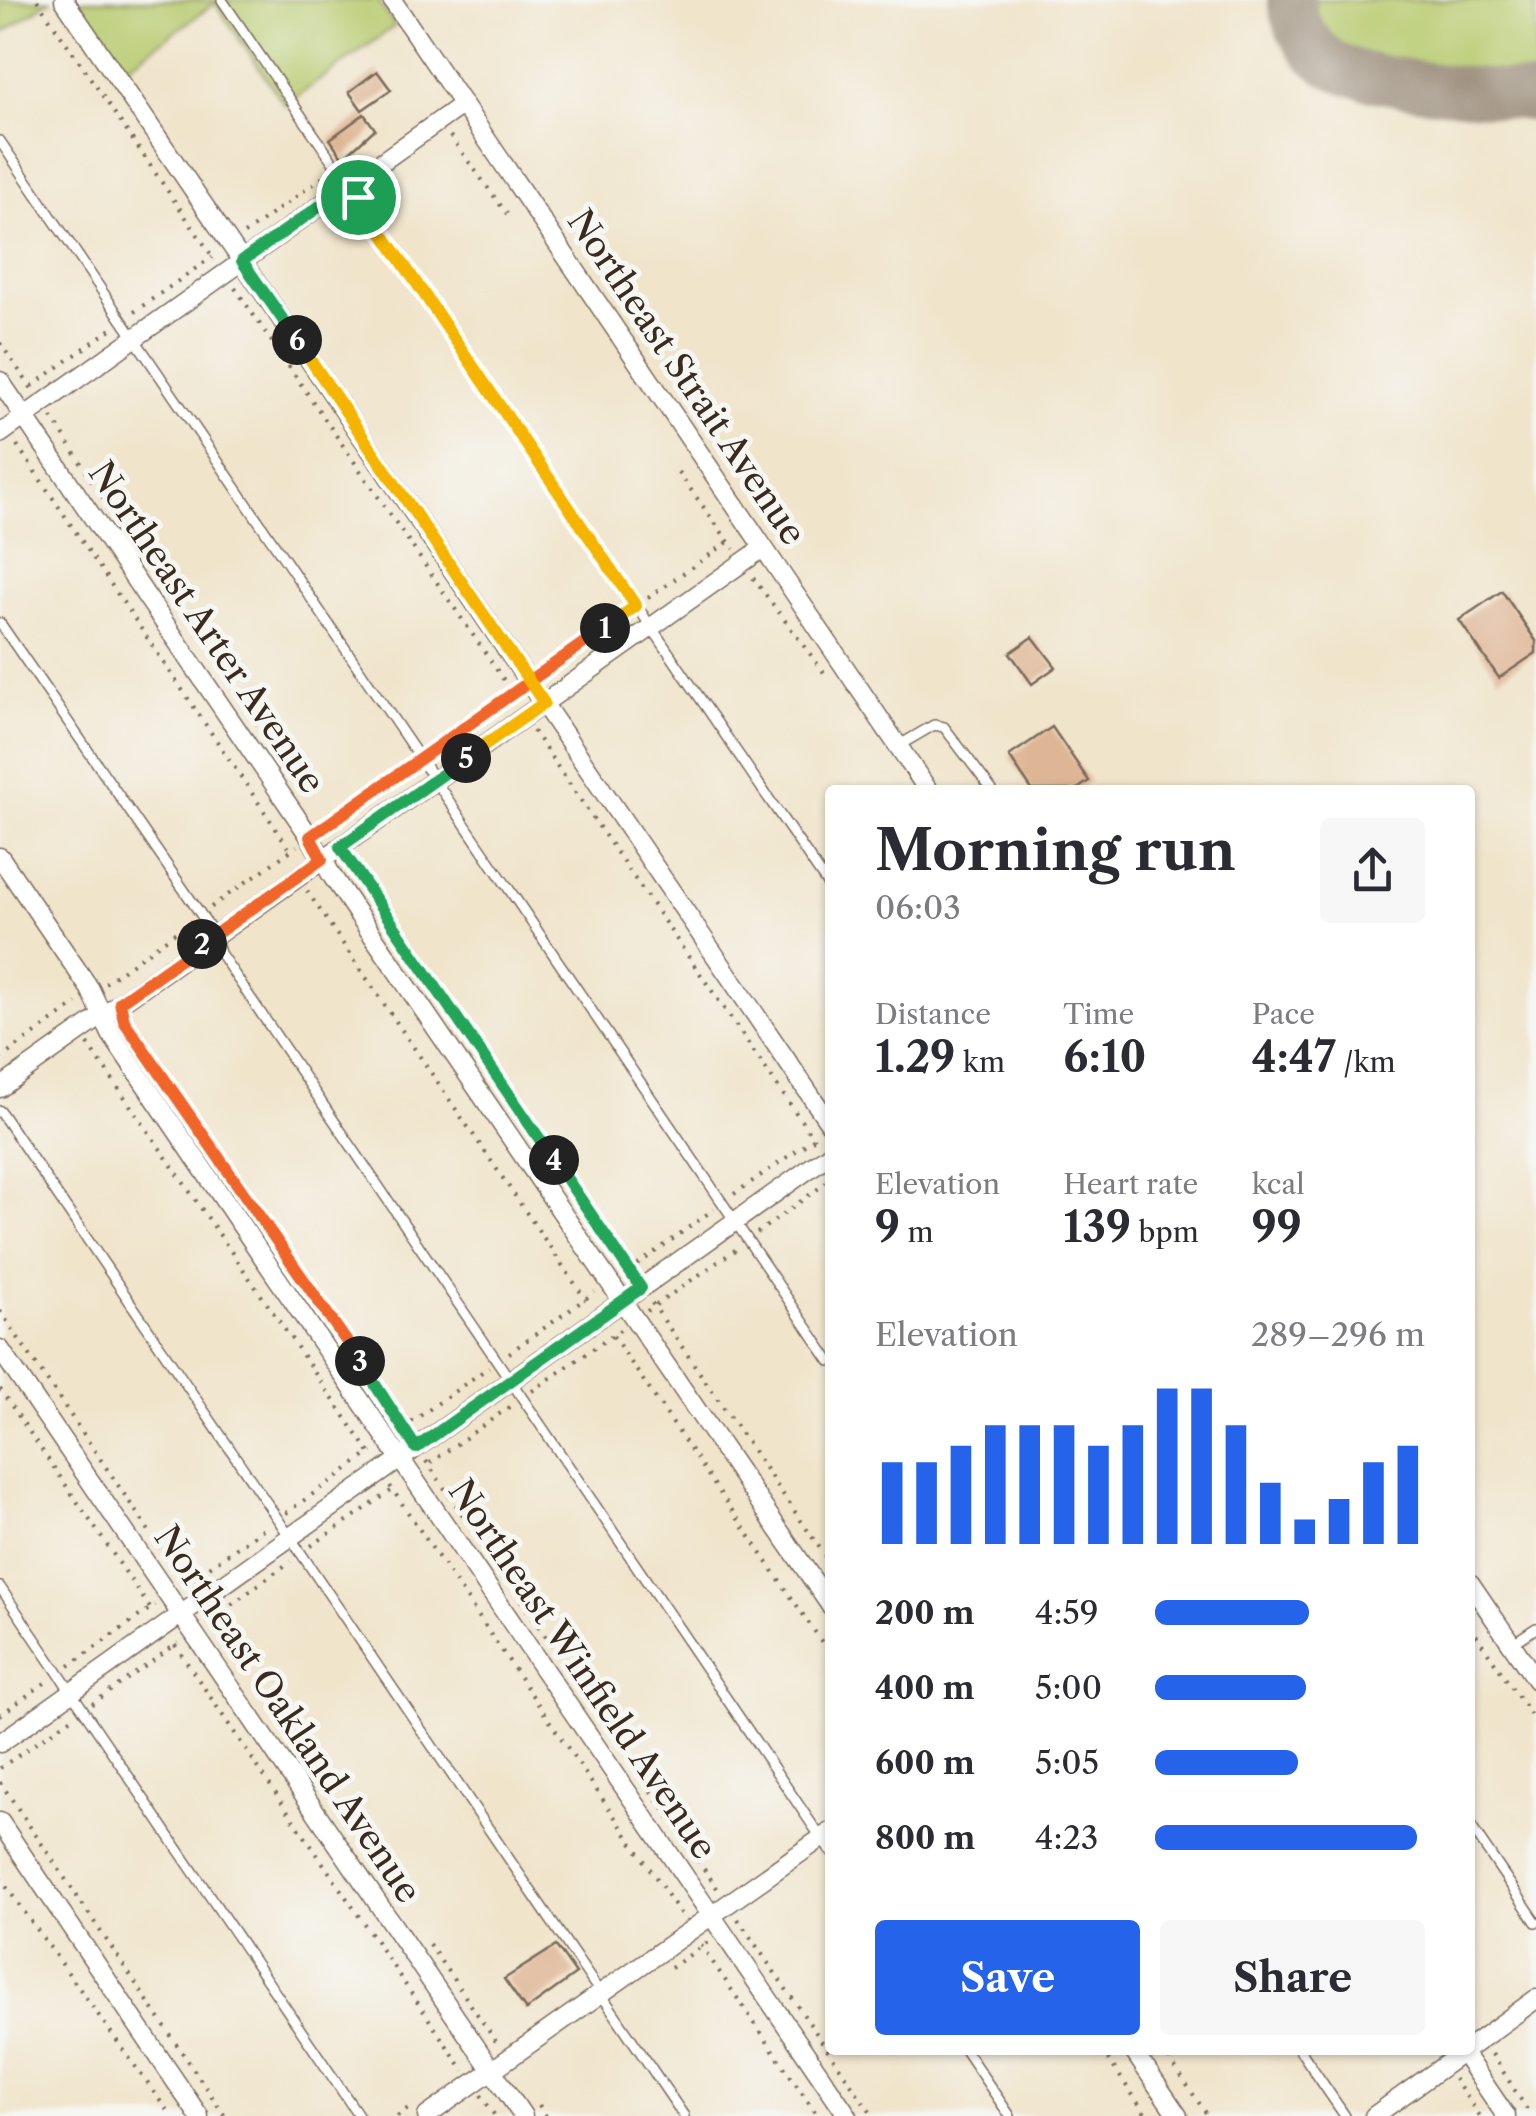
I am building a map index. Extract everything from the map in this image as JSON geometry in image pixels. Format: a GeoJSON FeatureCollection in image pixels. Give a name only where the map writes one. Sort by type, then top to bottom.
{"type":"FeatureCollection","features":[{"type":"Feature","properties":{"kind":"street"},"geometry":{"type":"LineString","coordinates":[[64,0],[544,703],[825,1126]]}},
{"type":"Feature","properties":{"kind":"street","name":"Northeast Strait Avenue"},"geometry":{"type":"LineString","coordinates":[[392,0],[925,785]]}},
{"type":"Feature","properties":{"kind":"street"},"geometry":{"type":"LineString","coordinates":[[3,432],[462,104]]}},
{"type":"Feature","properties":{"kind":"street","name":"Northeast Arter Avenue"},"geometry":{"type":"LineString","coordinates":[[0,380],[825,1598]]}},
{"type":"Feature","properties":{"kind":"street"},"geometry":{"type":"LineString","coordinates":[[0,1088],[763,548]]}},
{"type":"Feature","properties":{"kind":"street","name":"Northeast Winfield Avenue"},"geometry":{"type":"LineString","coordinates":[[0,857],[95,984],[111,1034],[388,1440],[409,1453],[710,1916],[848,2116]]}},
{"type":"Feature","properties":{"kind":"street"},"geometry":{"type":"LineString","coordinates":[[0,1743],[825,1158]]}},
{"type":"Feature","properties":{"kind":"street","name":"Northeast Oakland Avenue"},"geometry":{"type":"LineString","coordinates":[[0,1349],[491,2070],[530,2110]]}},
{"type":"Feature","properties":{"kind":"street"},"geometry":{"type":"LineString","coordinates":[[1475,1591],[1536,1680]]}},
{"type":"Feature","properties":{"kind":"street"},"geometry":{"type":"LineString","coordinates":[[0,1822],[199,2116]]}},
{"type":"Feature","properties":{"kind":"street"},"geometry":{"type":"LineString","coordinates":[[427,2116],[710,1916],[825,1842]]}},
{"type":"Feature","properties":{"kind":"street"},"geometry":{"type":"LineString","coordinates":[[1475,2043],[1536,1999]]}},
{"type":"Feature","properties":{"kind":"street"},"geometry":{"type":"LineString","coordinates":[[1136,2055],[1178,2116]]}},
{"type":"Feature","properties":{"kind":"street"},"geometry":{"type":"LineString","coordinates":[[1374,2116],[1459,2055]]}},
{"type":"Feature","properties":{"kind":"street"},"geometry":{"type":"LineString","coordinates":[[1472,2055],[1506,2116]]}},
{"type":"Feature","properties":{"kind":"lane"},"geometry":{"type":"LineString","coordinates":[[222,0],[825,881]]}},
{"type":"Feature","properties":{"kind":"lane"},"geometry":{"type":"LineString","coordinates":[[0,141],[825,1354]]}},
{"type":"Feature","properties":{"kind":"lane"},"geometry":{"type":"LineString","coordinates":[[0,623],[201,914],[215,935],[220,954],[508,1382],[825,1838]]}},
{"type":"Feature","properties":{"kind":"lane"},"geometry":{"type":"LineString","coordinates":[[898,746],[934,724],[944,727],[988,785]]}},
{"type":"Feature","properties":{"kind":"lane"},"geometry":{"type":"LineString","coordinates":[[0,1110],[684,2116]]}},
{"type":"Feature","properties":{"kind":"lane"},"geometry":{"type":"LineString","coordinates":[[0,1587],[360,2116]]}},
{"type":"Feature","properties":{"kind":"lane"},"geometry":{"type":"LineString","coordinates":[[1512,1644],[1536,1628]]}},
{"type":"Feature","properties":{"kind":"lane"},"geometry":{"type":"LineString","coordinates":[[1475,1832],[1536,1922]]}},
{"type":"Feature","properties":{"kind":"lane"},"geometry":{"type":"LineString","coordinates":[[968,2055],[1010,2116]]}},
{"type":"Feature","properties":{"kind":"lane"},"geometry":{"type":"LineString","coordinates":[[1303,2055],[1345,2116]]}},
{"type":"Feature","properties":{"kind":"path"},"geometry":{"type":"LineString","coordinates":[[38,0],[512,692],[326,827],[825,1556]]}},
{"type":"Feature","properties":{"kind":"path"},"geometry":{"type":"LineString","coordinates":[[450,136],[507,214]]}},
{"type":"Feature","properties":{"kind":"path"},"geometry":{"type":"LineString","coordinates":[[12,399],[337,167]]}},
{"type":"Feature","properties":{"kind":"path"},"geometry":{"type":"LineString","coordinates":[[0,343],[110,508]]}},
{"type":"Feature","properties":{"kind":"path"},"geometry":{"type":"LineString","coordinates":[[3,432],[291,850]]}},
{"type":"Feature","properties":{"kind":"path"},"geometry":{"type":"LineString","coordinates":[[528,681],[750,528]]}},
{"type":"Feature","properties":{"kind":"path"},"geometry":{"type":"LineString","coordinates":[[230,684],[273,748]]}},
{"type":"Feature","properties":{"kind":"path"},"geometry":{"type":"LineString","coordinates":[[503,699],[518,721],[531,728],[825,1152]]}},
{"type":"Feature","properties":{"kind":"path"},"geometry":{"type":"LineString","coordinates":[[0,1059],[65,1012],[95,984],[109,980],[310,837]]}},
{"type":"Feature","properties":{"kind":"path"},"geometry":{"type":"LineString","coordinates":[[284,856],[825,1647]]}},
{"type":"Feature","properties":{"kind":"path"},"geometry":{"type":"LineString","coordinates":[[95,984],[109,980]]}},
{"type":"Feature","properties":{"kind":"path"},"geometry":{"type":"LineString","coordinates":[[109,980],[120,1002]]}},
{"type":"Feature","properties":{"kind":"path"},"geometry":{"type":"LineString","coordinates":[[65,1012],[818,2116]]}},
{"type":"Feature","properties":{"kind":"path"},"geometry":{"type":"LineString","coordinates":[[0,1715],[825,1129]]}},
{"type":"Feature","properties":{"kind":"path"},"geometry":{"type":"LineString","coordinates":[[214,1151],[405,1426],[409,1453],[825,2047]]}},
{"type":"Feature","properties":{"kind":"path"},"geometry":{"type":"LineString","coordinates":[[0,1311],[208,1622]]}},
{"type":"Feature","properties":{"kind":"path"},"geometry":{"type":"LineString","coordinates":[[0,1389],[150,1609]]}},
{"type":"Feature","properties":{"kind":"path"},"geometry":{"type":"LineString","coordinates":[[163,1627],[495,2116]]}},
{"type":"Feature","properties":{"kind":"path"},"geometry":{"type":"LineString","coordinates":[[1475,1633],[1536,1722]]}},
{"type":"Feature","properties":{"kind":"path"},"geometry":{"type":"LineString","coordinates":[[0,1782],[225,2116]]}},
{"type":"Feature","properties":{"kind":"path"},"geometry":{"type":"LineString","coordinates":[[0,1878],[170,2116]]}},
{"type":"Feature","properties":{"kind":"path"},"geometry":{"type":"LineString","coordinates":[[420,1930],[508,2058]]}},
{"type":"Feature","properties":{"kind":"path"},"geometry":{"type":"LineString","coordinates":[[1475,2048],[1496,2048],[1490,2057],[1531,2116]]}},
{"type":"Feature","properties":{"kind":"path"},"geometry":{"type":"LineString","coordinates":[[831,2055],[872,2116]]}},
{"type":"Feature","properties":{"kind":"path"},"geometry":{"type":"LineString","coordinates":[[1105,2055],[1147,2116]]}},
{"type":"Feature","properties":{"kind":"path"},"geometry":{"type":"LineString","coordinates":[[1166,2055],[1208,2116]]}},
{"type":"Feature","properties":{"kind":"path"},"geometry":{"type":"LineString","coordinates":[[1445,2065],[1480,2116]]}},
{"type":"Feature","properties":{"kind":"path"},"geometry":{"type":"LineString","coordinates":[[530,2110],[546,2116]]}},
{"type":"Feature","properties":{"kind":"green space"},"geometry":{"type":"Polygon","coordinates":[[[0,0],[50,0],[0,35],[0,0]]]}},
{"type":"Feature","properties":{"kind":"green space"},"geometry":{"type":"Polygon","coordinates":[[[75,0],[378,0],[395,26],[285,105],[215,3],[123,69],[75,0]]]}},
{"type":"Feature","properties":{"kind":"green space"},"geometry":{"type":"Polygon","coordinates":[[[1307,0],[1536,0],[1536,80],[1347,51],[1318,27],[1307,0]]]}},
{"type":"Feature","properties":{"kind":"building"},"geometry":{"type":"Polygon","coordinates":[[[377,71],[391,90],[362,110],[349,92],[377,71]]]}},
{"type":"Feature","properties":{"kind":"building"},"geometry":{"type":"Polygon","coordinates":[[[364,114],[375,129],[343,158],[330,139],[364,114]]]}},
{"type":"Feature","properties":{"kind":"building"},"geometry":{"type":"Polygon","coordinates":[[[1502,591],[1536,641],[1536,653],[1499,678],[1459,620],[1502,591]]]}},
{"type":"Feature","properties":{"kind":"building"},"geometry":{"type":"Polygon","coordinates":[[[1033,637],[1056,667],[1032,684],[1010,653],[1033,637]]]}},
{"type":"Feature","properties":{"kind":"building"},"geometry":{"type":"Polygon","coordinates":[[[1052,727],[1089,781],[1083,785],[1029,785],[1009,756],[1052,727]]]}},
{"type":"Feature","properties":{"kind":"building"},"geometry":{"type":"Polygon","coordinates":[[[556,1946],[576,1974],[526,2010],[504,1979],[556,1946]]]}},
{"type":"Feature","properties":{"kind":"taxiway"},"geometry":{"type":"LineString","coordinates":[[1291,0],[1306,39],[1338,67],[1380,79],[1536,98]]}},
{"type":"Feature","properties":{"kind":"route"},"geometry":{"type":"LineString","coordinates":[[358,197],[350,185],[242,261],[528,681],[544,703],[340,847],[641,1288],[416,1448],[405,1426],[124,1021],[120,1002],[322,859],[310,837],[528,681],[636,606],[358,197]]}}]}
